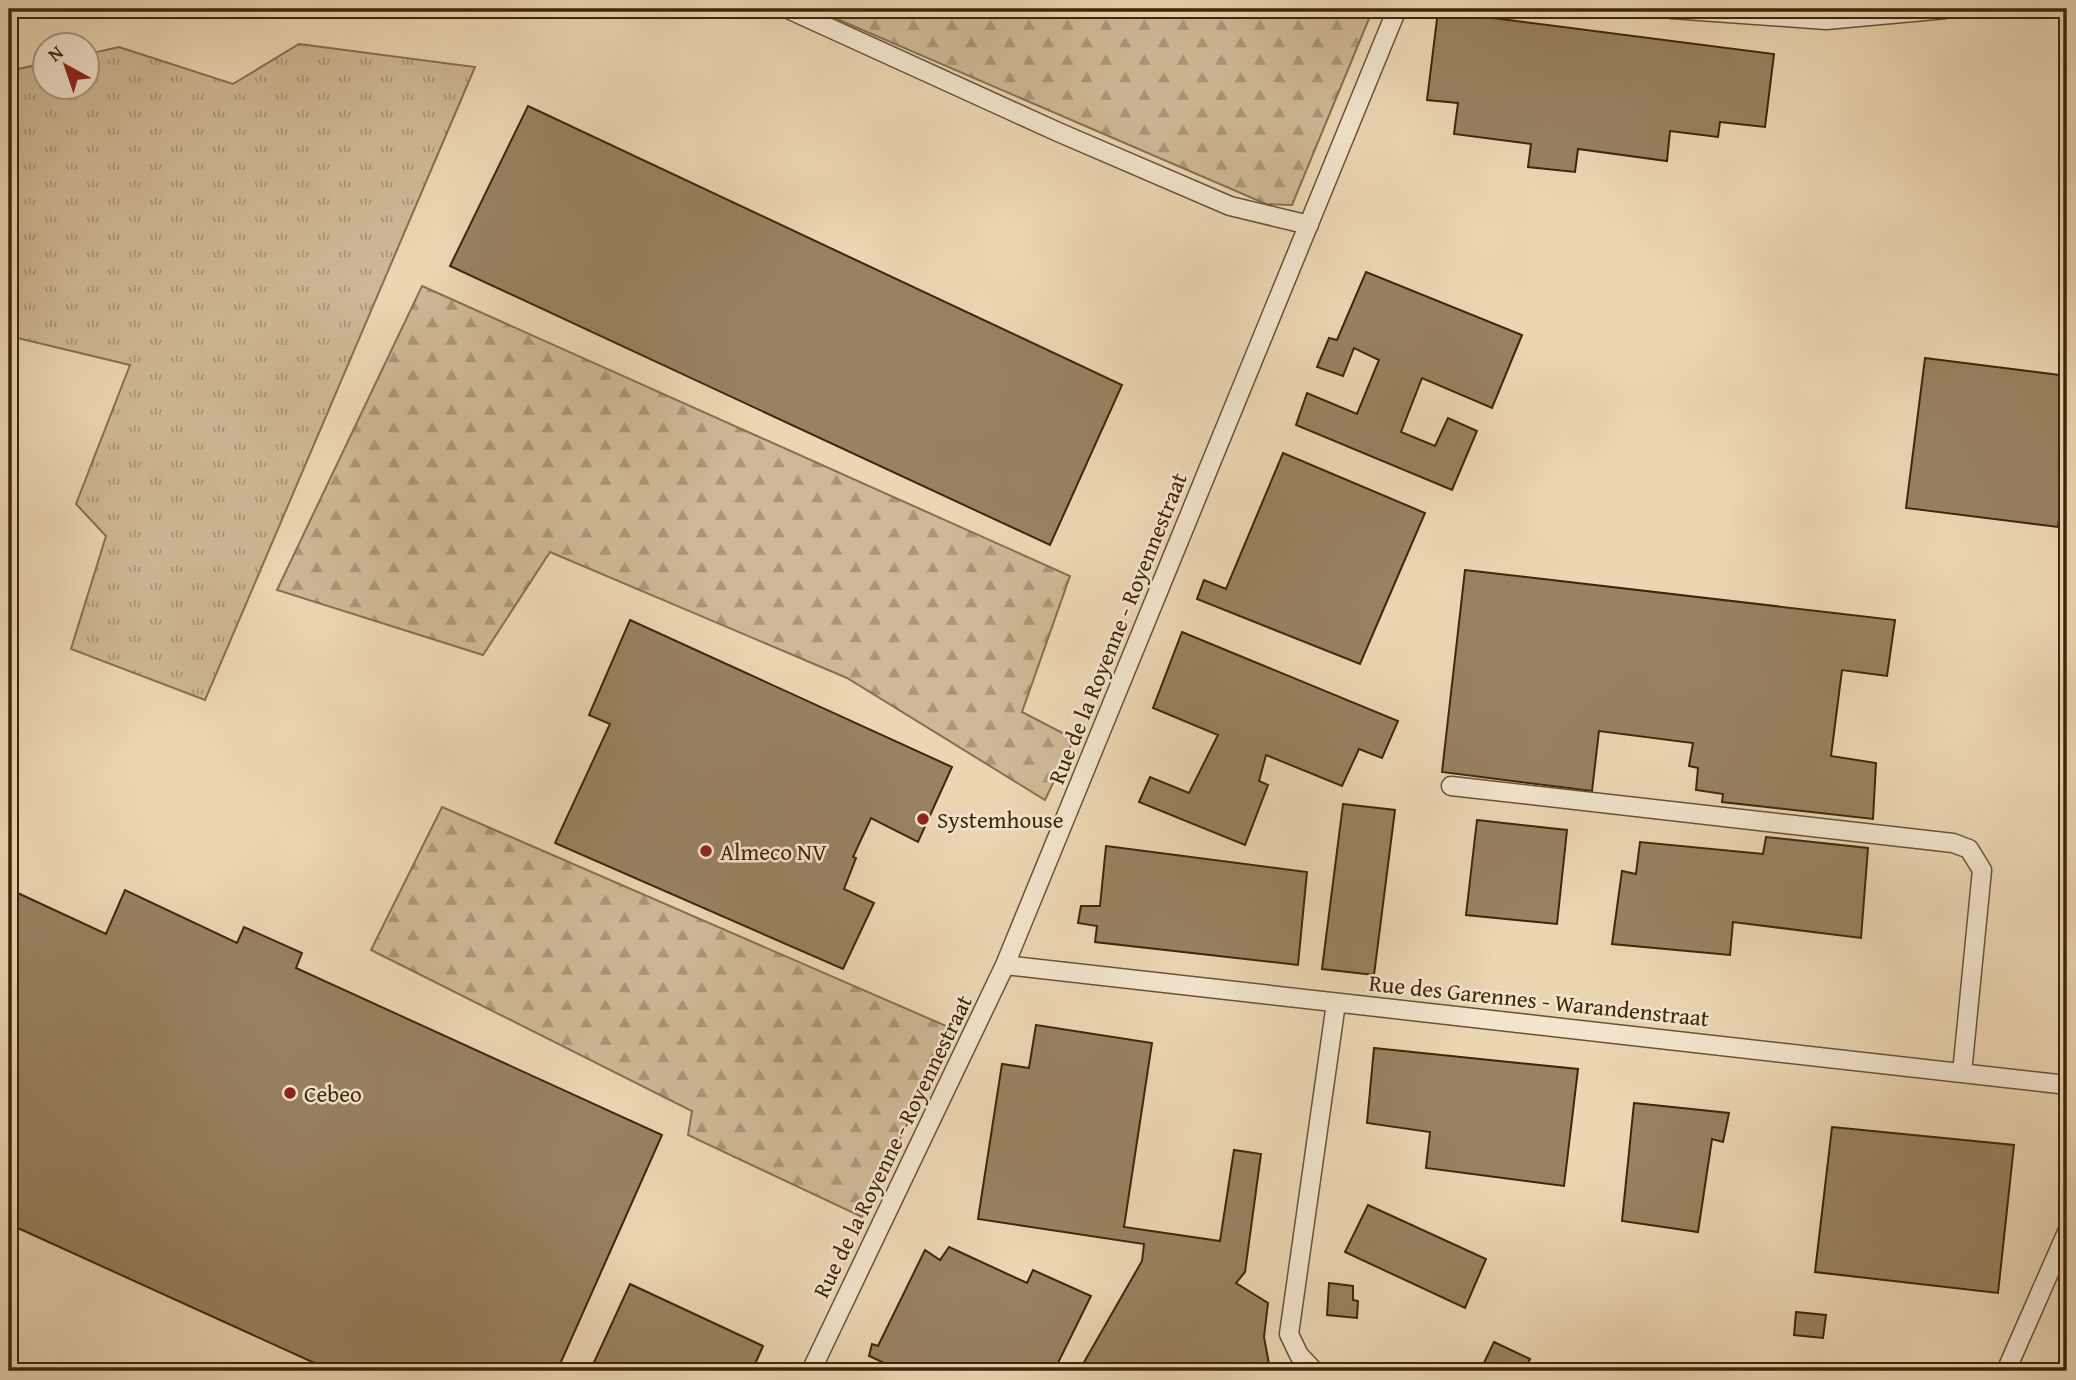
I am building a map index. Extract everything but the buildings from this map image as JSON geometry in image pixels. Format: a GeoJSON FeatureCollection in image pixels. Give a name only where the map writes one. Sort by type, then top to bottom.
{"type":"FeatureCollection","features":[{"type":"Feature","properties":{"kind":"lane"},"geometry":{"type":"LineString","coordinates":[[788,9],[1058,132],[1230,206],[1309,225]]}},
{"type":"Feature","properties":{"kind":"lane","name":"Rue de la Royenne - Royennestraat"},"geometry":{"type":"LineString","coordinates":[[811,1371],[1005,965],[1397,9]]}},
{"type":"Feature","properties":{"kind":"lane"},"geometry":{"type":"LineString","coordinates":[[1672,9],[1826,20],[1946,9]]}},
{"type":"Feature","properties":{"kind":"lane"},"geometry":{"type":"LineString","coordinates":[[1451,786],[1953,843],[1969,849],[1982,870],[1962,1073]]}},
{"type":"Feature","properties":{"kind":"lane","name":"Rue des Garennes - Warandenstraat"},"geometry":{"type":"LineString","coordinates":[[1005,965],[2067,1085]]}},
{"type":"Feature","properties":{"kind":"lane"},"geometry":{"type":"LineString","coordinates":[[1314,1371],[1299,1355],[1289,1334],[1336,1003]]}},
{"type":"Feature","properties":{"kind":"lane"},"geometry":{"type":"LineString","coordinates":[[2006,1371],[2067,1232]]}},
{"type":"Feature","properties":{"kind":"green space"},"geometry":{"type":"Polygon","coordinates":[[[814,9],[1373,9],[1292,205],[1266,204],[814,9]]]}},
{"type":"Feature","properties":{"kind":"green space"},"geometry":{"type":"Polygon","coordinates":[[[299,44],[475,67],[205,700],[71,649],[106,536],[76,504],[130,365],[9,336],[9,71],[32,66],[32,102],[102,102],[102,51],[119,47],[233,84],[299,44]]]}},
{"type":"Feature","properties":{"kind":"green space"},"geometry":{"type":"Polygon","coordinates":[[[422,286],[1070,576],[1022,712],[1074,739],[1045,800],[847,678],[550,552],[483,655],[277,590],[422,286]]]}},
{"type":"Feature","properties":{"kind":"green space"},"geometry":{"type":"Polygon","coordinates":[[[442,807],[953,1029],[862,1217],[688,1135],[692,1111],[371,950],[442,807]]]}},
{"type":"Feature","properties":{"kind":"place","name":"Systemhouse"},"geometry":{"type":"Point","coordinates":[923,819]}},
{"type":"Feature","properties":{"kind":"place","name":"Almeco NV"},"geometry":{"type":"Point","coordinates":[706,851]}},
{"type":"Feature","properties":{"kind":"place","name":"Cebeo"},"geometry":{"type":"Point","coordinates":[290,1093]}}]}
